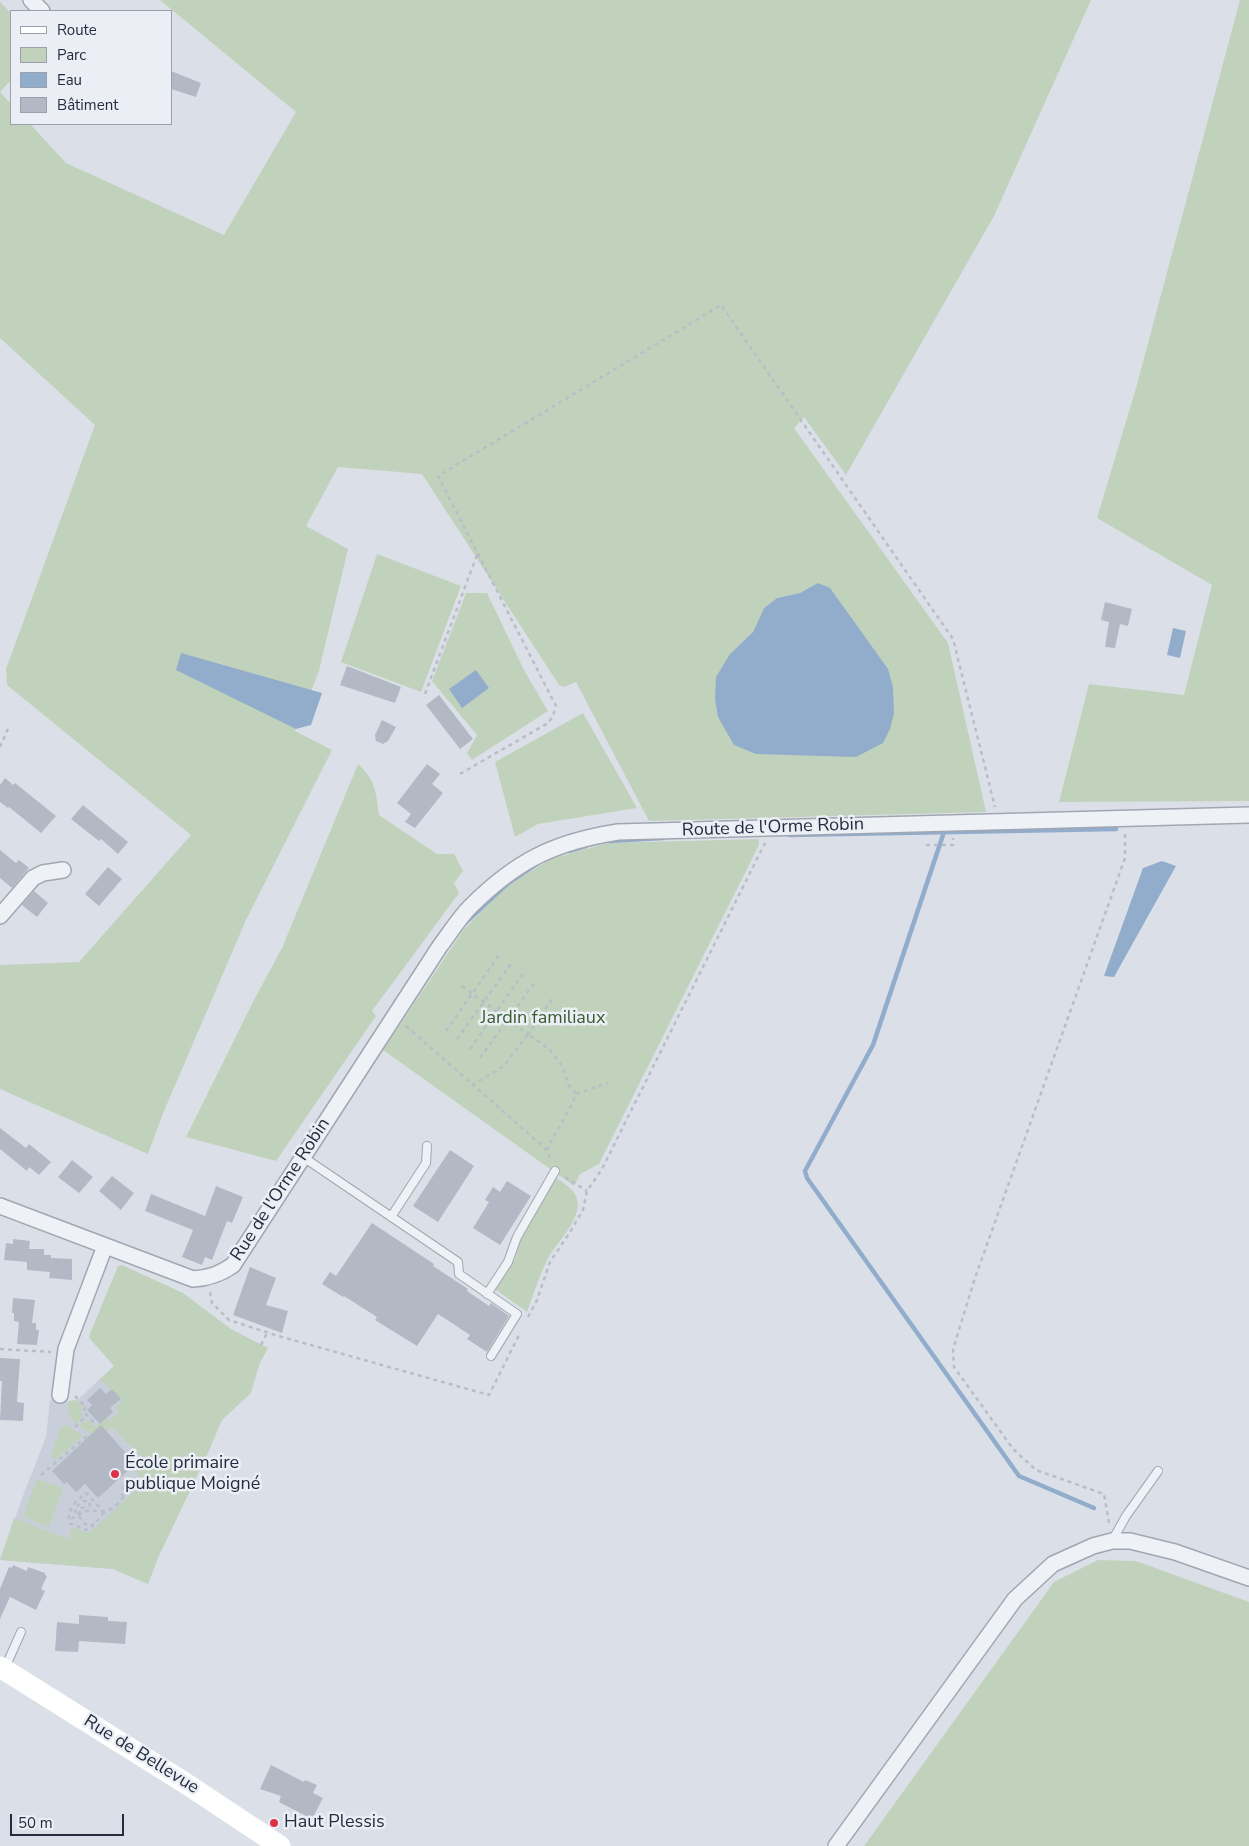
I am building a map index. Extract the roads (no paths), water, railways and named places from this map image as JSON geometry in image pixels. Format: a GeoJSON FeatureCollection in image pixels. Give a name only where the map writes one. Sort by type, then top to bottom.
{"type":"FeatureCollection","features":[{"type":"Feature","properties":{"kind":"street"},"geometry":{"type":"LineString","coordinates":[[31,0],[41,10]]}},
{"type":"Feature","properties":{"kind":"street","name":"Route de l'Orme Robin"},"geometry":{"type":"LineString","coordinates":[[384,1032],[440,946],[469,908],[503,876],[544,851],[587,837],[618,832],[1249,815]]}},
{"type":"Feature","properties":{"kind":"street"},"geometry":{"type":"LineString","coordinates":[[0,916],[33,878],[43,873],[63,870]]}},
{"type":"Feature","properties":{"kind":"street","name":"Rue de l'Orme Robin"},"geometry":{"type":"LineString","coordinates":[[105,1246],[193,1279],[207,1278],[221,1273],[233,1265],[384,1032]]}},
{"type":"Feature","properties":{"kind":"street"},"geometry":{"type":"LineString","coordinates":[[0,1206],[105,1246],[65,1352],[60,1389]]}},
{"type":"Feature","properties":{"kind":"street"},"geometry":{"type":"LineString","coordinates":[[836,1846],[1015,1599],[1053,1564],[1094,1546],[1130,1541],[1175,1552],[1249,1578]]}},
{"type":"Feature","properties":{"kind":"street","name":"Rue de Bellevue"},"geometry":{"type":"LineString","coordinates":[[2,1668],[185,1783],[280,1846]]}},
{"type":"Feature","properties":{"kind":"lane"},"geometry":{"type":"LineString","coordinates":[[391,1217],[426,1163],[426,1146]]}},
{"type":"Feature","properties":{"kind":"lane"},"geometry":{"type":"LineString","coordinates":[[303,1157],[458,1262],[459,1274],[517,1314],[491,1356]]}},
{"type":"Feature","properties":{"kind":"lane"},"geometry":{"type":"LineString","coordinates":[[487,1294],[508,1262],[517,1237],[555,1171]]}},
{"type":"Feature","properties":{"kind":"lane"},"geometry":{"type":"LineString","coordinates":[[1112,1542],[1126,1516],[1158,1471]]}},
{"type":"Feature","properties":{"kind":"lane"},"geometry":{"type":"LineString","coordinates":[[2,1668],[20,1632]]}},
{"type":"Feature","properties":{"kind":"water"},"geometry":{"type":"Polygon","coordinates":[[[818,583],[830,588],[888,669],[893,687],[894,713],[890,729],[883,743],[856,757],[756,754],[734,745],[718,717],[715,699],[716,677],[730,654],[753,632],[764,608],[777,598],[800,593],[818,583]]]}},
{"type":"Feature","properties":{"kind":"water"},"geometry":{"type":"Polygon","coordinates":[[[1173,628],[1186,631],[1180,658],[1167,655],[1173,628]]]}},
{"type":"Feature","properties":{"kind":"water"},"geometry":{"type":"Polygon","coordinates":[[[181,653],[322,693],[311,725],[296,729],[176,670],[181,653]]]}},
{"type":"Feature","properties":{"kind":"water"},"geometry":{"type":"Polygon","coordinates":[[[476,670],[489,688],[462,708],[449,689],[476,670]]]}},
{"type":"Feature","properties":{"kind":"water"},"geometry":{"type":"Polygon","coordinates":[[[1162,861],[1176,866],[1114,977],[1104,976],[1143,868],[1162,861]]]}},
{"type":"Feature","properties":{"kind":"waterway"},"geometry":{"type":"LineString","coordinates":[[790,835],[1116,829]]}},
{"type":"Feature","properties":{"kind":"waterway"},"geometry":{"type":"LineString","coordinates":[[944,832],[873,1045],[805,1171],[807,1178],[1019,1476],[1094,1508]]}},
{"type":"Feature","properties":{"kind":"waterway"},"geometry":{"type":"LineString","coordinates":[[610,841],[663,838]]}},
{"type":"Feature","properties":{"kind":"waterway"},"geometry":{"type":"LineString","coordinates":[[569,851],[586,846]]}},
{"type":"Feature","properties":{"kind":"waterway"},"geometry":{"type":"LineString","coordinates":[[464,924],[507,884],[537,864]]}},
{"type":"Feature","properties":{"kind":"place","name":"École primaire publique Moigné"},"geometry":{"type":"Point","coordinates":[115,1474]}},
{"type":"Feature","properties":{"kind":"place","name":"Haut Plessis"},"geometry":{"type":"Point","coordinates":[274,1823]}},
{"type":"Feature","properties":{"kind":"park label","name":"Jardin familiaux"},"geometry":{"type":"Point","coordinates":[543,1019]}}]}
